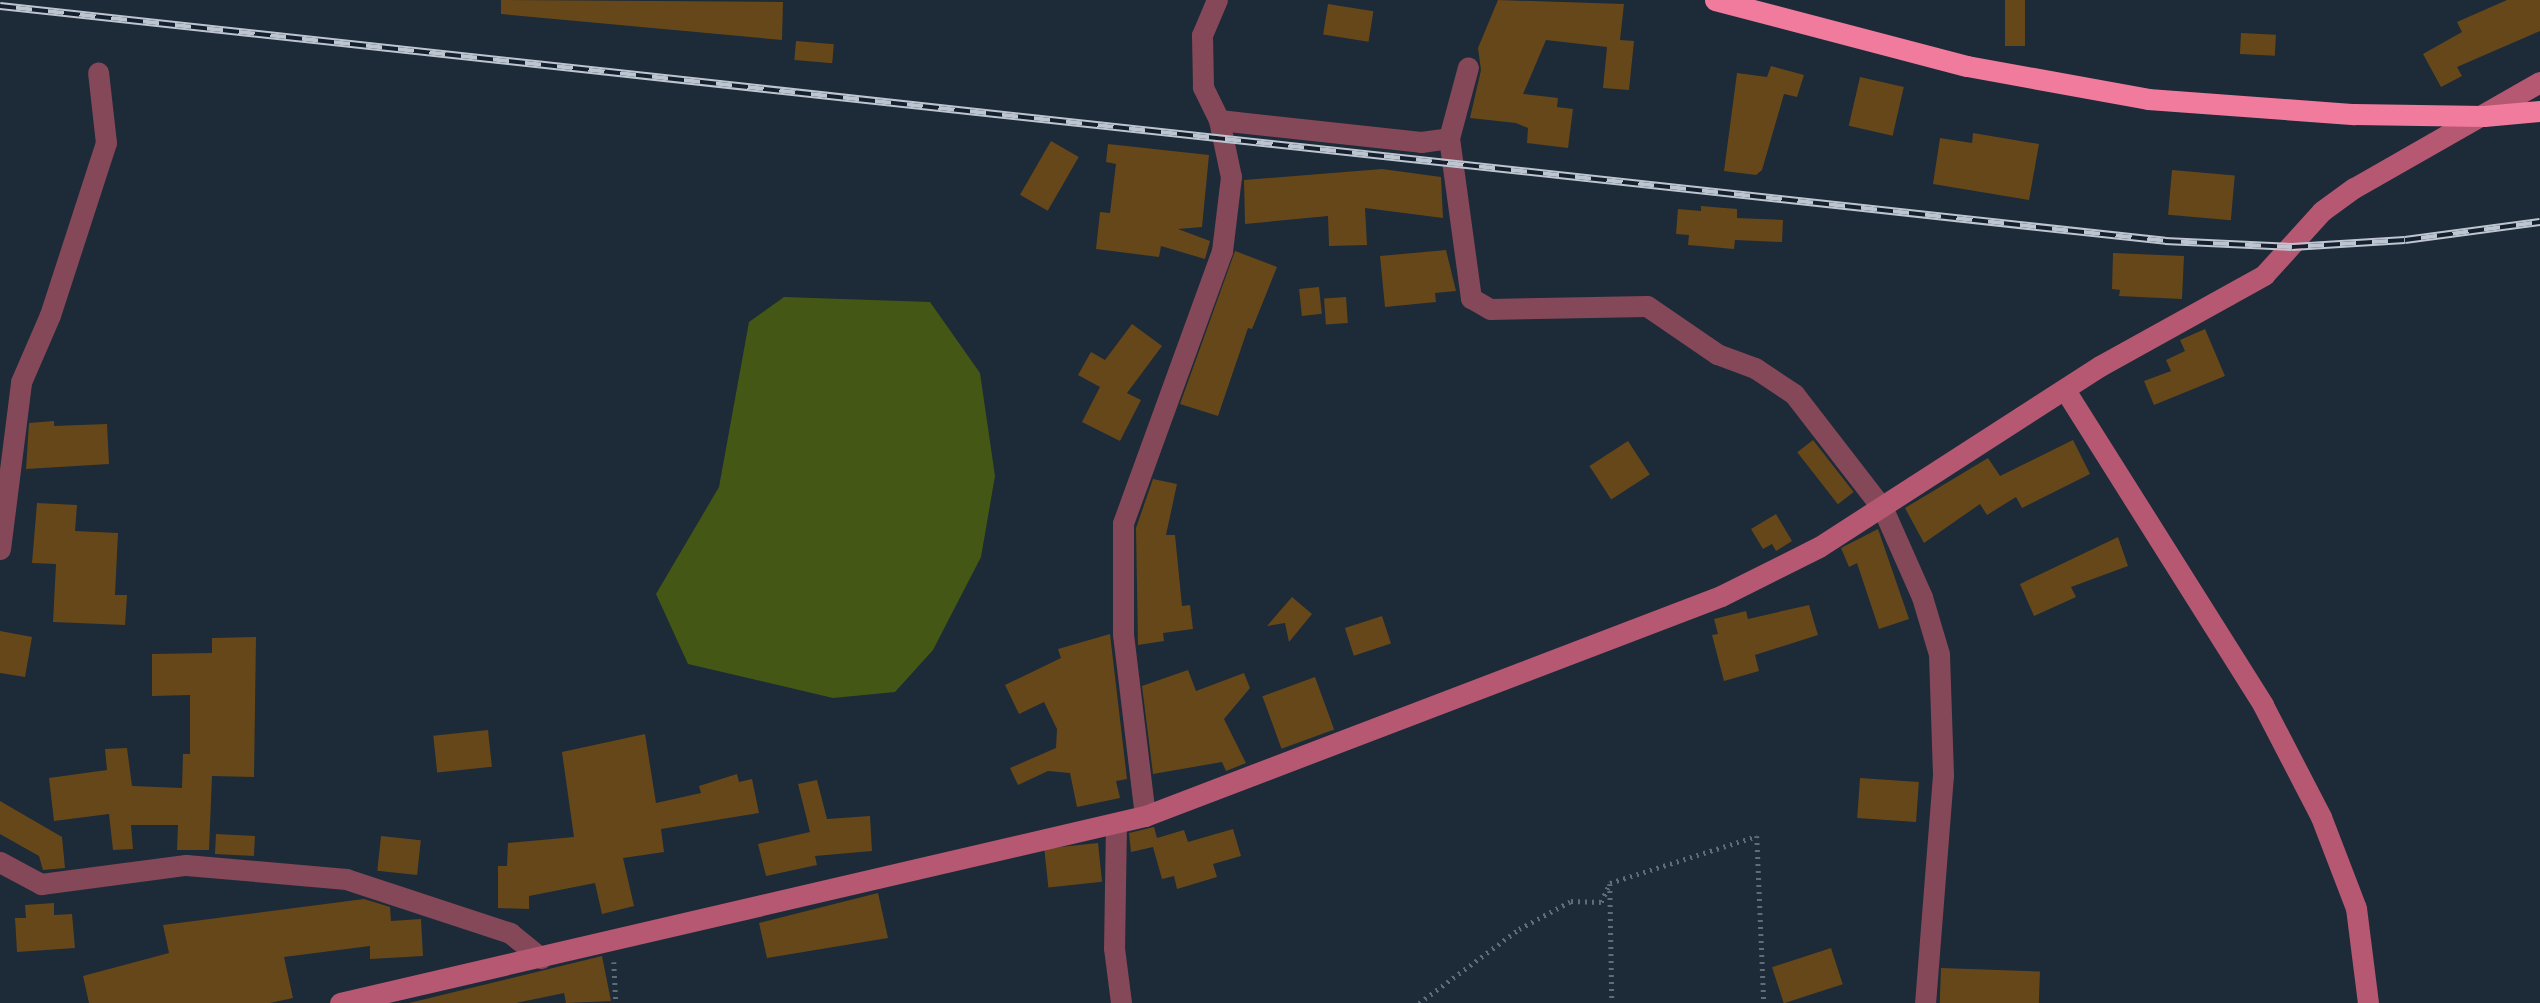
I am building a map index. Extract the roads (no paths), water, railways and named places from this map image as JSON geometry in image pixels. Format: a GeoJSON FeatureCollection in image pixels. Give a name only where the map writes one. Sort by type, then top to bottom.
{"type":"FeatureCollection","features":[{"type":"Feature","properties":{"kind":"highway"},"geometry":{"type":"LineString","coordinates":[[1716,0],[1790,24],[2056,86],[2251,110],[2484,116],[2540,111]]}},
{"type":"Feature","properties":{"kind":"street"},"geometry":{"type":"LineString","coordinates":[[1144,816],[1123,634],[1123,523],[1222,251],[1231,177],[1219,120],[1203,87],[1202,35],[1217,0]]}},
{"type":"Feature","properties":{"kind":"street"},"geometry":{"type":"LineString","coordinates":[[1468,68],[1449,138],[1471,298],[1490,309],[1647,306],[1717,354],[1755,368],[1794,394],[1883,509],[1922,597],[1939,654],[1945,713],[1925,1003]]}},
{"type":"Feature","properties":{"kind":"street"},"geometry":{"type":"LineString","coordinates":[[0,549],[20,382],[50,315],[106,143],[98,72]]}},
{"type":"Feature","properties":{"kind":"street"},"geometry":{"type":"LineString","coordinates":[[340,1003],[613,942],[1144,816],[1721,596],[1883,509],[2065,390],[2264,275],[2343,196],[2540,82]]}},
{"type":"Feature","properties":{"kind":"street"},"geometry":{"type":"LineString","coordinates":[[1219,120],[1421,142],[1449,138]]}},
{"type":"Feature","properties":{"kind":"street"},"geometry":{"type":"LineString","coordinates":[[2065,390],[2263,705],[2322,817],[2356,908],[2368,1003]]}},
{"type":"Feature","properties":{"kind":"street"},"geometry":{"type":"LineString","coordinates":[[1116,823],[1114,948],[1121,1003]]}},
{"type":"Feature","properties":{"kind":"street"},"geometry":{"type":"LineString","coordinates":[[0,862],[41,884],[186,865],[346,879],[510,933],[541,958]]}},
{"type":"Feature","properties":{"kind":"railway"},"geometry":{"type":"LineString","coordinates":[[0,6],[2165,241],[2292,247],[2405,240],[2540,222]]}}]}
